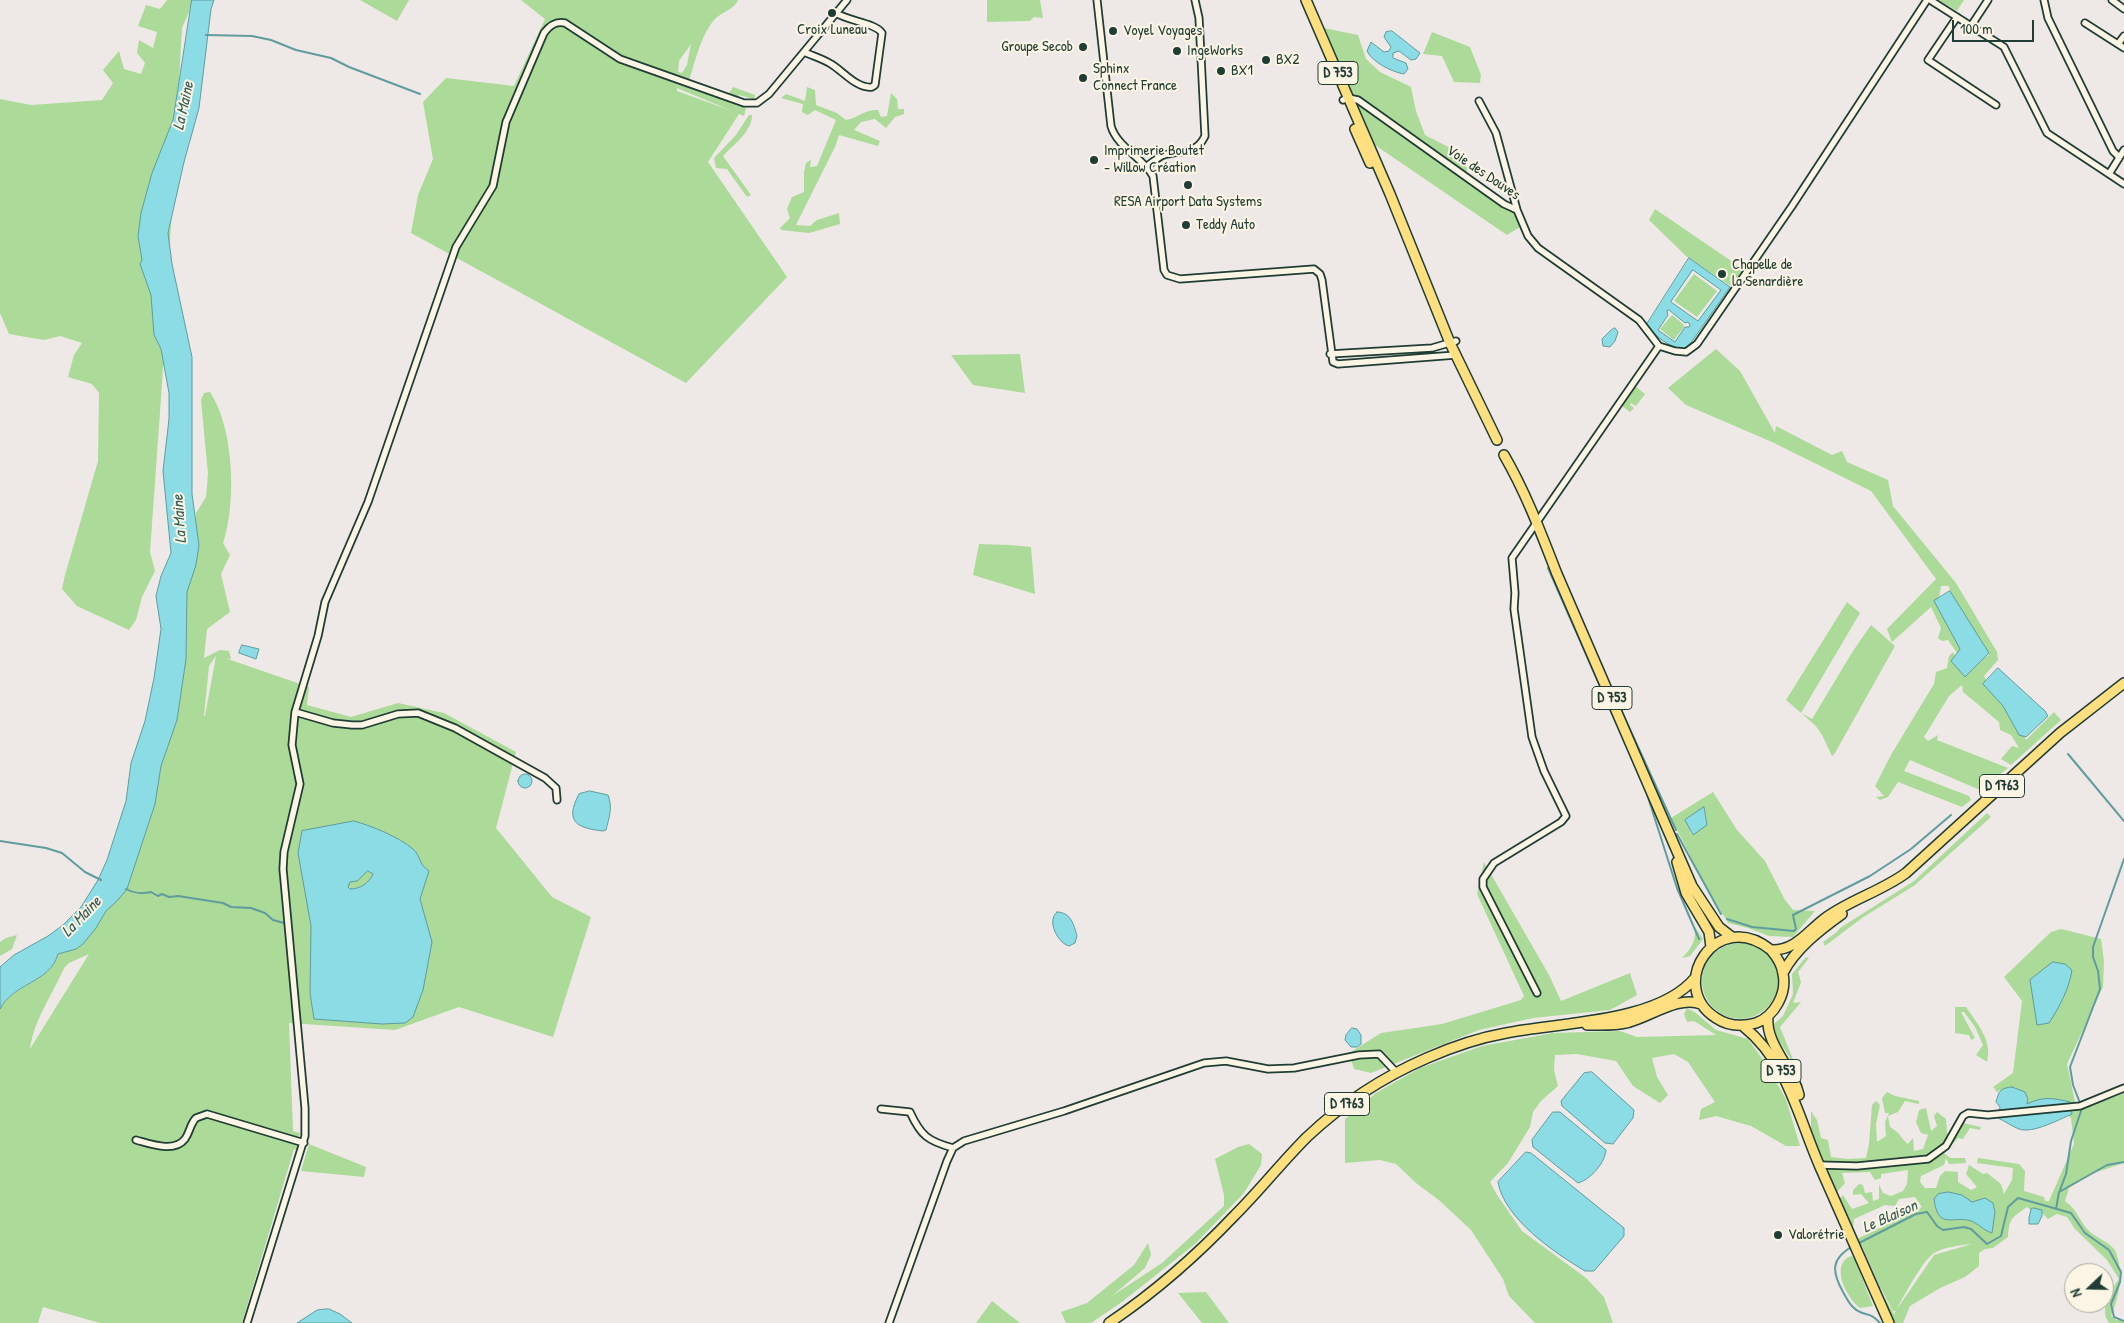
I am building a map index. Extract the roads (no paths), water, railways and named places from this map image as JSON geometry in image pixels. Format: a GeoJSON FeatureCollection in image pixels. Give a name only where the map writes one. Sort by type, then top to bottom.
{"type":"FeatureCollection","features":[{"type":"Feature","properties":{"kind":"main road","name":"D 753"},"geometry":{"type":"LineString","coordinates":[[1300,0],[1346,99],[1497,440]]}},
{"type":"Feature","properties":{"kind":"main road","name":"D 753"},"geometry":{"type":"LineString","coordinates":[[1306,0],[1346,99]]}},
{"type":"Feature","properties":{"kind":"main road","name":"D 753"},"geometry":{"type":"LineString","coordinates":[[1453,342],[1456,355],[1536,526],[1692,886],[1719,927],[1732,937]]}},
{"type":"Feature","properties":{"kind":"main road","name":"D 1763"},"geometry":{"type":"LineString","coordinates":[[1784,973],[1793,958],[1827,925],[1906,873],[2060,733],[2124,683]]}},
{"type":"Feature","properties":{"kind":"main road","name":"D 753"},"geometry":{"type":"LineString","coordinates":[[1666,823],[1682,883],[1709,932],[1711,947]]}},
{"type":"Feature","properties":{"kind":"main road","name":"D 1763"},"geometry":{"type":"LineString","coordinates":[[1772,950],[1787,948],[1795,944],[1826,918],[1880,889]]}},
{"type":"Feature","properties":{"kind":"main road"},"geometry":{"type":"LineString","coordinates":[[1732,937],[1748,937],[1762,943],[1772,950],[1780,962],[1784,973],[1784,988],[1781,999],[1768,1016],[1758,1022],[1743,1026],[1732,1025],[1710,1015],[1701,1004],[1696,992],[1695,978],[1704,955],[1711,947],[1732,937]]}},
{"type":"Feature","properties":{"kind":"main road","name":"D 1763"},"geometry":{"type":"LineString","coordinates":[[1109,1323],[1150,1293],[1205,1246],[1296,1148],[1322,1124],[1344,1106],[1396,1072],[1465,1043],[1505,1033],[1633,1012],[1679,993],[1695,978]]}},
{"type":"Feature","properties":{"kind":"main road","name":"D 1763"},"geometry":{"type":"LineString","coordinates":[[1554,1025],[1624,1023],[1680,1003],[1694,1001],[1701,1004]]}},
{"type":"Feature","properties":{"kind":"main road","name":"D 753"},"geometry":{"type":"LineString","coordinates":[[1768,1016],[1769,1034],[1798,1091],[1805,1125]]}},
{"type":"Feature","properties":{"kind":"main road","name":"D 753"},"geometry":{"type":"LineString","coordinates":[[1743,1026],[1760,1040],[1779,1066],[1792,1092],[1820,1165],[1889,1323]]}},
{"type":"Feature","properties":{"kind":"street"},"geometry":{"type":"LineString","coordinates":[[247,1323],[304,1143],[305,1108],[283,869],[284,852],[300,784],[292,745],[295,712],[316,646],[328,593],[368,502],[456,247],[493,186],[506,122],[544,32],[554,24],[565,22],[620,59],[748,104],[757,103],[769,94],[847,0]]}},
{"type":"Feature","properties":{"kind":"street"},"geometry":{"type":"LineString","coordinates":[[1097,0],[1111,126],[1117,139],[1148,166],[1155,182],[1164,270],[1167,275],[1180,279],[1314,269],[1320,274],[1322,280],[1332,362],[1338,364],[1456,355]]}},
{"type":"Feature","properties":{"kind":"street"},"geometry":{"type":"LineString","coordinates":[[1148,166],[1162,155],[1192,151],[1200,145],[1205,136],[1199,18],[1195,0]]}},
{"type":"Feature","properties":{"kind":"street"},"geometry":{"type":"LineString","coordinates":[[1537,993],[1483,887],[1483,879],[1494,864],[1561,822],[1566,816],[1544,771],[1532,736],[1514,609],[1515,592],[1512,558],[1659,346],[1675,352],[1686,352],[1697,344],[1792,206],[1929,0],[2004,47],[2047,133],[2124,184]]}},
{"type":"Feature","properties":{"kind":"street"},"geometry":{"type":"LineString","coordinates":[[1971,26],[1988,0]]}},
{"type":"Feature","properties":{"kind":"street"},"geometry":{"type":"LineString","coordinates":[[2044,0],[2048,18],[2113,151],[2119,157]]}},
{"type":"Feature","properties":{"kind":"street"},"geometry":{"type":"LineString","coordinates":[[2112,0],[2124,9]]}},
{"type":"Feature","properties":{"kind":"street"},"geometry":{"type":"LineString","coordinates":[[804,52],[829,63],[846,76],[868,88],[875,85],[882,33],[877,28],[836,13]]}},
{"type":"Feature","properties":{"kind":"street"},"geometry":{"type":"LineString","coordinates":[[1957,17],[1928,60],[1996,105]]}},
{"type":"Feature","properties":{"kind":"street"},"geometry":{"type":"LineString","coordinates":[[2085,23],[2121,46],[2124,36]]}},
{"type":"Feature","properties":{"kind":"street","name":"Voie des Douves"},"geometry":{"type":"LineString","coordinates":[[1346,99],[1358,100],[1504,204],[1517,210],[1528,236],[1538,248],[1639,320],[1659,346]]}},
{"type":"Feature","properties":{"kind":"street"},"geometry":{"type":"LineString","coordinates":[[1479,101],[1496,132],[1517,210]]}},
{"type":"Feature","properties":{"kind":"street"},"geometry":{"type":"LineString","coordinates":[[2108,174],[2124,150]]}},
{"type":"Feature","properties":{"kind":"street"},"geometry":{"type":"LineString","coordinates":[[1330,354],[1432,348],[1453,342]]}},
{"type":"Feature","properties":{"kind":"street"},"geometry":{"type":"LineString","coordinates":[[295,712],[333,723],[352,725],[369,723],[398,714],[418,713],[455,728],[545,778],[556,788],[556,800]]}},
{"type":"Feature","properties":{"kind":"street"},"geometry":{"type":"LineString","coordinates":[[889,1323],[941,1175],[953,1148],[973,1138],[1064,1111],[1204,1063],[1226,1061],[1268,1068],[1294,1068],[1359,1055],[1379,1054],[1396,1072]]}},
{"type":"Feature","properties":{"kind":"street"},"geometry":{"type":"LineString","coordinates":[[1820,1165],[1864,1166],[1928,1158],[1946,1146],[1963,1116],[1968,1113],[1988,1114],[2080,1106],[2124,1088]]}},
{"type":"Feature","properties":{"kind":"street"},"geometry":{"type":"LineString","coordinates":[[881,1109],[910,1112],[920,1131],[929,1139],[953,1148]]}},
{"type":"Feature","properties":{"kind":"street"},"geometry":{"type":"LineString","coordinates":[[136,1140],[157,1146],[176,1145],[184,1140],[196,1118],[207,1114],[304,1143]]}},
{"type":"Feature","properties":{"kind":"water","name":"La Maine"},"geometry":{"type":"Polygon","coordinates":[[[192,0],[214,0],[211,9],[199,108],[184,162],[168,233],[172,264],[192,357],[192,494],[199,545],[196,565],[187,592],[186,659],[177,720],[161,766],[155,804],[127,889],[106,911],[96,928],[83,944],[76,949],[58,954],[54,964],[47,971],[13,994],[0,1009],[0,967],[14,955],[48,936],[63,925],[81,907],[98,880],[107,860],[126,801],[131,763],[145,721],[154,678],[161,629],[156,596],[161,576],[171,553],[163,471],[169,419],[169,393],[161,349],[154,335],[151,295],[140,264],[142,260],[138,236],[141,213],[152,173],[173,120],[192,0]]]}},
{"type":"Feature","properties":{"kind":"water"},"geometry":{"type":"Polygon","coordinates":[[[1392,31],[1420,53],[1416,59],[1411,60],[1399,51],[1393,53],[1393,58],[1406,63],[1408,69],[1404,74],[1383,66],[1373,59],[1367,51],[1371,42],[1384,52],[1389,51],[1391,47],[1384,37],[1386,32],[1392,31]]]}},
{"type":"Feature","properties":{"kind":"water"},"geometry":{"type":"Polygon","coordinates":[[[1689,258],[1730,287],[1686,350],[1664,341],[1647,324],[1689,258]],[[1693,270],[1671,302],[1698,321],[1721,290],[1693,270]],[[1669,310],[1667,311],[1668,315],[1658,330],[1675,342],[1685,327],[1690,325],[1669,310]]]}},
{"type":"Feature","properties":{"kind":"water"},"geometry":{"type":"Polygon","coordinates":[[[1615,328],[1618,332],[1615,341],[1610,347],[1603,346],[1602,339],[1615,328]]]}},
{"type":"Feature","properties":{"kind":"water"},"geometry":{"type":"Polygon","coordinates":[[[1950,591],[1989,653],[1965,677],[1951,661],[1960,649],[1934,601],[1950,591]]]}},
{"type":"Feature","properties":{"kind":"water"},"geometry":{"type":"Polygon","coordinates":[[[242,645],[259,649],[256,659],[239,653],[242,645]]]}},
{"type":"Feature","properties":{"kind":"water"},"geometry":{"type":"Polygon","coordinates":[[[1998,668],[2045,711],[2048,716],[2026,737],[2019,735],[2003,706],[1983,684],[1998,668]]]}},
{"type":"Feature","properties":{"kind":"water"},"geometry":{"type":"Polygon","coordinates":[[[525,774],[530,776],[532,781],[530,786],[525,788],[520,786],[518,781],[520,776],[525,774]]]}},
{"type":"Feature","properties":{"kind":"water"},"geometry":{"type":"Polygon","coordinates":[[[590,791],[608,795],[610,808],[606,830],[586,828],[576,822],[573,817],[573,811],[579,794],[590,791]]]}},
{"type":"Feature","properties":{"kind":"water"},"geometry":{"type":"Polygon","coordinates":[[[1704,807],[1707,825],[1693,835],[1685,820],[1704,807]]]}},
{"type":"Feature","properties":{"kind":"water"},"geometry":{"type":"Polygon","coordinates":[[[354,821],[361,823],[385,832],[413,849],[423,866],[429,871],[420,899],[432,942],[423,990],[413,1017],[405,1023],[382,1024],[314,1019],[310,993],[311,926],[298,853],[302,831],[354,821]],[[368,871],[357,881],[350,882],[348,887],[354,889],[361,887],[367,883],[373,874],[368,871]]]}},
{"type":"Feature","properties":{"kind":"water"},"geometry":{"type":"Polygon","coordinates":[[[1057,912],[1066,914],[1075,928],[1077,936],[1075,943],[1069,946],[1057,936],[1053,926],[1054,916],[1057,912]]]}},
{"type":"Feature","properties":{"kind":"water"},"geometry":{"type":"Polygon","coordinates":[[[2053,962],[2065,964],[2072,970],[2071,977],[2064,997],[2049,1023],[2037,1025],[2030,980],[2053,962]]]}},
{"type":"Feature","properties":{"kind":"water"},"geometry":{"type":"Polygon","coordinates":[[[1352,1028],[1357,1029],[1361,1035],[1361,1044],[1357,1047],[1351,1047],[1345,1040],[1346,1035],[1352,1028]]]}},
{"type":"Feature","properties":{"kind":"water"},"geometry":{"type":"Polygon","coordinates":[[[1592,1072],[1634,1110],[1633,1118],[1613,1144],[1605,1143],[1562,1106],[1561,1101],[1584,1073],[1592,1072]]]}},
{"type":"Feature","properties":{"kind":"water"},"geometry":{"type":"Polygon","coordinates":[[[2012,1087],[2025,1092],[2028,1099],[2027,1104],[2048,1098],[2070,1102],[2072,1114],[2039,1128],[2025,1130],[2017,1128],[1998,1118],[2000,1107],[1996,1102],[2001,1091],[2012,1087]]]}},
{"type":"Feature","properties":{"kind":"water"},"geometry":{"type":"Polygon","coordinates":[[[1553,1112],[1560,1112],[1606,1150],[1603,1160],[1592,1175],[1578,1183],[1533,1147],[1532,1140],[1553,1112]]]}},
{"type":"Feature","properties":{"kind":"water"},"geometry":{"type":"Polygon","coordinates":[[[1526,1152],[1531,1153],[1624,1228],[1624,1236],[1594,1271],[1585,1271],[1532,1234],[1520,1222],[1502,1196],[1498,1182],[1526,1152]]]}},
{"type":"Feature","properties":{"kind":"water"},"geometry":{"type":"Polygon","coordinates":[[[1948,1192],[1962,1195],[1972,1202],[1985,1198],[1993,1203],[1995,1212],[1992,1233],[1971,1221],[1947,1220],[1939,1215],[1934,1199],[1938,1194],[1948,1192]]]}},
{"type":"Feature","properties":{"kind":"water"},"geometry":{"type":"Polygon","coordinates":[[[2031,1209],[2042,1210],[2042,1216],[2038,1224],[2029,1224],[2031,1209]]]}},
{"type":"Feature","properties":{"kind":"water"},"geometry":{"type":"Polygon","coordinates":[[[329,1309],[352,1323],[297,1323],[317,1310],[329,1309]]]}},
{"type":"Feature","properties":{"kind":"waterway"},"geometry":{"type":"LineString","coordinates":[[206,35],[252,36],[271,40],[296,50],[331,58],[349,67],[420,94]]}},
{"type":"Feature","properties":{"kind":"waterway"},"geometry":{"type":"LineString","coordinates":[[1548,568],[1626,745]]}},
{"type":"Feature","properties":{"kind":"waterway"},"geometry":{"type":"LineString","coordinates":[[1617,701],[1676,830]]}},
{"type":"Feature","properties":{"kind":"waterway"},"geometry":{"type":"LineString","coordinates":[[2068,754],[2124,821]]}},
{"type":"Feature","properties":{"kind":"waterway"},"geometry":{"type":"LineString","coordinates":[[1646,791],[1677,888],[1699,939]]}},
{"type":"Feature","properties":{"kind":"waterway"},"geometry":{"type":"LineString","coordinates":[[1727,919],[1752,927],[1794,931],[1796,929],[1793,915],[1870,876],[1911,849],[1951,815]]}},
{"type":"Feature","properties":{"kind":"waterway"},"geometry":{"type":"LineString","coordinates":[[1677,834],[1721,914]]}},
{"type":"Feature","properties":{"kind":"waterway"},"geometry":{"type":"LineString","coordinates":[[0,841],[46,848],[62,853],[85,872],[101,880]]}},
{"type":"Feature","properties":{"kind":"waterway"},"geometry":{"type":"LineString","coordinates":[[2080,1103],[2073,1085],[2070,1067],[2100,989],[2098,971],[2093,957],[2093,947],[2124,859]]}},
{"type":"Feature","properties":{"kind":"waterway"},"geometry":{"type":"LineString","coordinates":[[126,889],[138,893],[151,892],[158,896],[162,894],[169,897],[178,896],[223,903],[231,907],[251,908],[265,913],[273,920],[284,923]]}},
{"type":"Feature","properties":{"kind":"waterway"},"geometry":{"type":"LineString","coordinates":[[2060,1190],[2066,1174],[2071,1141],[2081,1111]]}},
{"type":"Feature","properties":{"kind":"waterway"},"geometry":{"type":"LineString","coordinates":[[2056,1209],[2059,1192],[2107,1165],[2124,1162]]}},
{"type":"Feature","properties":{"kind":"waterway","name":"Le Blaison"},"geometry":{"type":"LineString","coordinates":[[1857,1244],[1916,1214],[1927,1212],[1937,1226],[1943,1230],[1964,1227],[1971,1229],[1987,1244],[2001,1236],[2008,1207],[2018,1198],[2071,1213],[2085,1233],[2109,1250],[2121,1272],[2120,1282],[2111,1304],[2114,1317],[2124,1321]]}},
{"type":"Feature","properties":{"kind":"waterway","name":"Le Blaison"},"geometry":{"type":"LineString","coordinates":[[1853,1246],[1840,1256],[1837,1261],[1835,1266],[1837,1278],[1852,1306],[1857,1311],[1873,1316],[1880,1323]]}},
{"type":"Feature","properties":{"kind":"place","name":"Croix Luneau"},"geometry":{"type":"Point","coordinates":[832,13]}},
{"type":"Feature","properties":{"kind":"place","name":"Voyel Voyages"},"geometry":{"type":"Point","coordinates":[1113,31]}},
{"type":"Feature","properties":{"kind":"place","name":"Groupe Secob"},"geometry":{"type":"Point","coordinates":[1083,47]}},
{"type":"Feature","properties":{"kind":"place","name":"IngeWorks"},"geometry":{"type":"Point","coordinates":[1177,51]}},
{"type":"Feature","properties":{"kind":"place","name":"BX2"},"geometry":{"type":"Point","coordinates":[1266,60]}},
{"type":"Feature","properties":{"kind":"place","name":"BX1"},"geometry":{"type":"Point","coordinates":[1221,71]}},
{"type":"Feature","properties":{"kind":"place","name":"Sphinx Connect France"},"geometry":{"type":"Point","coordinates":[1083,78]}},
{"type":"Feature","properties":{"kind":"place","name":"Imprimerie Boutet - Willow Création"},"geometry":{"type":"Point","coordinates":[1094,160]}},
{"type":"Feature","properties":{"kind":"place","name":"RESA Airport Data Systems"},"geometry":{"type":"Point","coordinates":[1188,185]}},
{"type":"Feature","properties":{"kind":"place","name":"Teddy Auto"},"geometry":{"type":"Point","coordinates":[1186,225]}},
{"type":"Feature","properties":{"kind":"place","name":"Chapelle de la Senardière"},"geometry":{"type":"Point","coordinates":[1722,274]}},
{"type":"Feature","properties":{"kind":"place","name":"Valorétrie"},"geometry":{"type":"Point","coordinates":[1778,1235]}}]}
